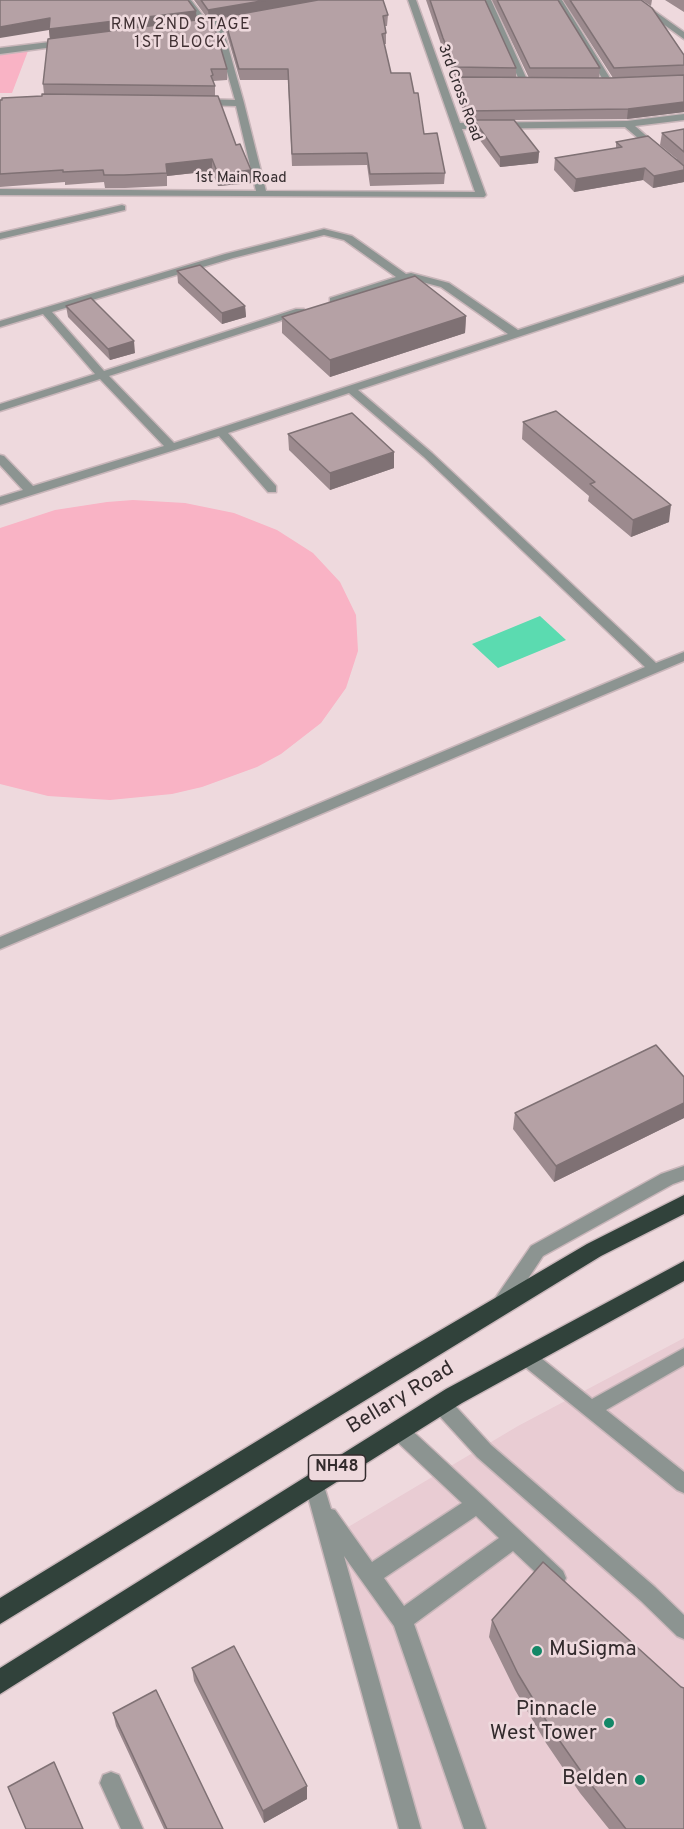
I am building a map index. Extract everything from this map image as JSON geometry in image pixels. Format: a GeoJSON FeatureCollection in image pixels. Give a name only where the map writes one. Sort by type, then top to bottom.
{"type":"FeatureCollection","features":[{"type":"Feature","properties":{"kind":"highway","name":"Bellary Road"},"geometry":{"type":"LineString","coordinates":[[0,1612],[594,1250],[684,1204]]}},
{"type":"Feature","properties":{"kind":"highway","name":"Bellary Road"},"geometry":{"type":"LineString","coordinates":[[0,1682],[441,1404],[684,1270]]}},
{"type":"Feature","properties":{"kind":"street"},"geometry":{"type":"LineString","coordinates":[[188,0],[206,25]]}},
{"type":"Feature","properties":{"kind":"street","name":"3rd Cross Road"},"geometry":{"type":"LineString","coordinates":[[412,0],[439,82],[449,100],[481,195]]}},
{"type":"Feature","properties":{"kind":"street"},"geometry":{"type":"LineString","coordinates":[[487,0],[525,84]]}},
{"type":"Feature","properties":{"kind":"street"},"geometry":{"type":"LineString","coordinates":[[558,0],[609,83]]}},
{"type":"Feature","properties":{"kind":"street"},"geometry":{"type":"LineString","coordinates":[[634,0],[684,36]]}},
{"type":"Feature","properties":{"kind":"street"},"geometry":{"type":"LineString","coordinates":[[183,28],[250,18]]}},
{"type":"Feature","properties":{"kind":"street"},"geometry":{"type":"LineString","coordinates":[[217,24],[240,103],[262,194]]}},
{"type":"Feature","properties":{"kind":"street"},"geometry":{"type":"LineString","coordinates":[[0,51],[79,41]]}},
{"type":"Feature","properties":{"kind":"street"},"geometry":{"type":"LineString","coordinates":[[439,82],[450,82]]}},
{"type":"Feature","properties":{"kind":"street"},"geometry":{"type":"LineString","coordinates":[[599,83],[621,82]]}},
{"type":"Feature","properties":{"kind":"street"},"geometry":{"type":"LineString","coordinates":[[514,83],[536,84]]}},
{"type":"Feature","properties":{"kind":"street"},"geometry":{"type":"LineString","coordinates":[[193,102],[240,103]]}},
{"type":"Feature","properties":{"kind":"street"},"geometry":{"type":"LineString","coordinates":[[458,126],[627,124],[684,117]]}},
{"type":"Feature","properties":{"kind":"street"},"geometry":{"type":"LineString","coordinates":[[627,124],[684,174]]}},
{"type":"Feature","properties":{"kind":"street","name":"1st Main Road"},"geometry":{"type":"LineString","coordinates":[[0,192],[481,195]]}},
{"type":"Feature","properties":{"kind":"street"},"geometry":{"type":"LineString","coordinates":[[0,236],[122,208]]}},
{"type":"Feature","properties":{"kind":"street"},"geometry":{"type":"LineString","coordinates":[[0,324],[229,256],[324,232],[348,238],[404,278]]}},
{"type":"Feature","properties":{"kind":"street"},"geometry":{"type":"LineString","coordinates":[[0,408],[411,276],[445,285],[516,334]]}},
{"type":"Feature","properties":{"kind":"street"},"geometry":{"type":"LineString","coordinates":[[0,501],[220,432],[684,279]]}},
{"type":"Feature","properties":{"kind":"street"},"geometry":{"type":"LineString","coordinates":[[45,310],[102,375],[172,447]]}},
{"type":"Feature","properties":{"kind":"street"},"geometry":{"type":"LineString","coordinates":[[350,389],[428,454],[654,668]]}},
{"type":"Feature","properties":{"kind":"street"},"geometry":{"type":"LineString","coordinates":[[220,432],[272,489]]}},
{"type":"Feature","properties":{"kind":"street"},"geometry":{"type":"LineString","coordinates":[[0,458],[31,491]]}},
{"type":"Feature","properties":{"kind":"street"},"geometry":{"type":"LineString","coordinates":[[0,943],[684,656]]}},
{"type":"Feature","properties":{"kind":"street"},"geometry":{"type":"LineString","coordinates":[[501,1306],[537,1251],[667,1179],[684,1173]]}},
{"type":"Feature","properties":{"kind":"street"},"geometry":{"type":"LineString","coordinates":[[525,1356],[684,1484]]}},
{"type":"Feature","properties":{"kind":"street"},"geometry":{"type":"LineString","coordinates":[[591,1409],[684,1356]]}},
{"type":"Feature","properties":{"kind":"street"},"geometry":{"type":"LineString","coordinates":[[441,1404],[484,1451],[684,1629]]}},
{"type":"Feature","properties":{"kind":"street"},"geometry":{"type":"LineString","coordinates":[[398,1430],[566,1588]]}},
{"type":"Feature","properties":{"kind":"street"},"geometry":{"type":"LineString","coordinates":[[314,1482],[410,1829]]}},
{"type":"Feature","properties":{"kind":"street"},"geometry":{"type":"LineString","coordinates":[[370,1575],[478,1504]]}},
{"type":"Feature","properties":{"kind":"street"},"geometry":{"type":"LineString","coordinates":[[321,1508],[402,1620],[475,1829]]}},
{"type":"Feature","properties":{"kind":"street"},"geometry":{"type":"LineString","coordinates":[[402,1620],[514,1539]]}},
{"type":"Feature","properties":{"kind":"street"},"geometry":{"type":"LineString","coordinates":[[111,1783],[132,1829]]}},
{"type":"Feature","properties":{"kind":"shaded area"},"geometry":{"type":"Polygon","coordinates":[[[28,51],[12,93],[0,93],[0,54],[28,51]]]}},
{"type":"Feature","properties":{"kind":"shaded area"},"geometry":{"type":"Polygon","coordinates":[[[133,500],[185,503],[234,513],[277,530],[313,553],[340,582],[356,615],[358,651],[346,688],[321,723],[281,754],[257,767],[202,787],[172,794],[110,800],[48,796],[0,784],[0,528],[55,510],[133,500]]]}},
{"type":"Feature","properties":{"kind":"shaded area"},"geometry":{"type":"Polygon","coordinates":[[[540,616],[566,640],[498,668],[472,644],[540,616]]]}},
{"type":"Feature","properties":{"kind":"shaded area"},"geometry":{"type":"Polygon","coordinates":[[[684,1338],[684,1829],[420,1829],[333,1536],[518,1426],[684,1338]]]}},
{"type":"Feature","properties":{"kind":"building"},"geometry":{"type":"Polygon","coordinates":[[[0,0],[188,0],[196,11],[49,29],[50,18],[0,27],[0,0]]]}},
{"type":"Feature","properties":{"kind":"building"},"geometry":{"type":"Polygon","coordinates":[[[201,0],[267,0],[208,10],[201,0]]]}},
{"type":"Feature","properties":{"kind":"building"},"geometry":{"type":"Polygon","coordinates":[[[318,0],[383,0],[388,15],[383,16],[386,33],[382,34],[391,73],[410,73],[414,93],[418,93],[424,134],[437,133],[445,173],[370,174],[367,153],[292,154],[288,69],[239,69],[224,17],[318,0]]]}},
{"type":"Feature","properties":{"kind":"building"},"geometry":{"type":"Polygon","coordinates":[[[430,0],[485,0],[516,68],[455,67],[430,0]]]}},
{"type":"Feature","properties":{"kind":"building"},"geometry":{"type":"Polygon","coordinates":[[[497,0],[558,0],[600,68],[530,68],[497,0]]]}},
{"type":"Feature","properties":{"kind":"building"},"geometry":{"type":"Polygon","coordinates":[[[570,0],[641,0],[652,8],[684,55],[684,65],[614,68],[570,0]]]}},
{"type":"Feature","properties":{"kind":"building"},"geometry":{"type":"Polygon","coordinates":[[[212,18],[227,69],[211,69],[215,86],[43,84],[48,39],[212,18]]]}},
{"type":"Feature","properties":{"kind":"building"},"geometry":{"type":"Polygon","coordinates":[[[684,75],[684,102],[628,109],[466,111],[456,79],[460,77],[610,78],[684,75]]]}},
{"type":"Feature","properties":{"kind":"building"},"geometry":{"type":"Polygon","coordinates":[[[42,94],[218,96],[236,145],[240,144],[251,170],[218,174],[212,159],[166,164],[167,173],[104,175],[103,170],[63,172],[63,170],[0,174],[0,100],[2,98],[42,96],[42,94]]]}},
{"type":"Feature","properties":{"kind":"building"},"geometry":{"type":"Polygon","coordinates":[[[474,120],[514,120],[539,152],[500,157],[474,120]]]}},
{"type":"Feature","properties":{"kind":"building"},"geometry":{"type":"Polygon","coordinates":[[[684,129],[684,152],[662,133],[684,129]]]}},
{"type":"Feature","properties":{"kind":"building"},"geometry":{"type":"Polygon","coordinates":[[[648,136],[684,166],[684,170],[654,176],[645,168],[576,179],[555,158],[622,147],[616,142],[648,136]]]}},
{"type":"Feature","properties":{"kind":"building"},"geometry":{"type":"Polygon","coordinates":[[[200,265],[245,306],[222,313],[177,271],[200,265]]]}},
{"type":"Feature","properties":{"kind":"building"},"geometry":{"type":"Polygon","coordinates":[[[415,276],[466,316],[330,360],[282,317],[415,276]]]}},
{"type":"Feature","properties":{"kind":"building"},"geometry":{"type":"Polygon","coordinates":[[[91,298],[134,341],[108,349],[66,306],[91,298]]]}},
{"type":"Feature","properties":{"kind":"building"},"geometry":{"type":"Polygon","coordinates":[[[556,411],[671,505],[633,520],[590,484],[595,482],[523,422],[556,411]]]}},
{"type":"Feature","properties":{"kind":"building"},"geometry":{"type":"Polygon","coordinates":[[[352,413],[394,452],[330,473],[288,434],[352,413]]]}},
{"type":"Feature","properties":{"kind":"building"},"geometry":{"type":"Polygon","coordinates":[[[656,1045],[684,1077],[684,1103],[556,1166],[515,1113],[656,1045]]]}},
{"type":"Feature","properties":{"kind":"building","name":"Pinnacle West Tower"},"geometry":{"type":"Polygon","coordinates":[[[543,1562],[684,1688],[684,1829],[626,1829],[585,1777],[550,1727],[518,1674],[492,1620],[543,1562]]]}},
{"type":"Feature","properties":{"kind":"building"},"geometry":{"type":"Polygon","coordinates":[[[234,1646],[307,1786],[263,1811],[192,1668],[234,1646]]]}},
{"type":"Feature","properties":{"kind":"building"},"geometry":{"type":"Polygon","coordinates":[[[156,1690],[223,1829],[167,1829],[113,1713],[156,1690]]]}},
{"type":"Feature","properties":{"kind":"building"},"geometry":{"type":"Polygon","coordinates":[[[54,1762],[83,1829],[26,1829],[8,1787],[54,1762]]]}},
{"type":"Feature","properties":{"kind":"place","name":"MuSigma"},"geometry":{"type":"Point","coordinates":[537,1651]}},
{"type":"Feature","properties":{"kind":"place","name":"Pinnacle West Tower"},"geometry":{"type":"Point","coordinates":[609,1723]}},
{"type":"Feature","properties":{"kind":"place","name":"Belden"},"geometry":{"type":"Point","coordinates":[640,1780]}},
{"type":"Feature","properties":{"kind":"district","name":"RMV 2ND STAGE 1ST BLOCK"},"geometry":{"type":"Point","coordinates":[181,35]}}]}
